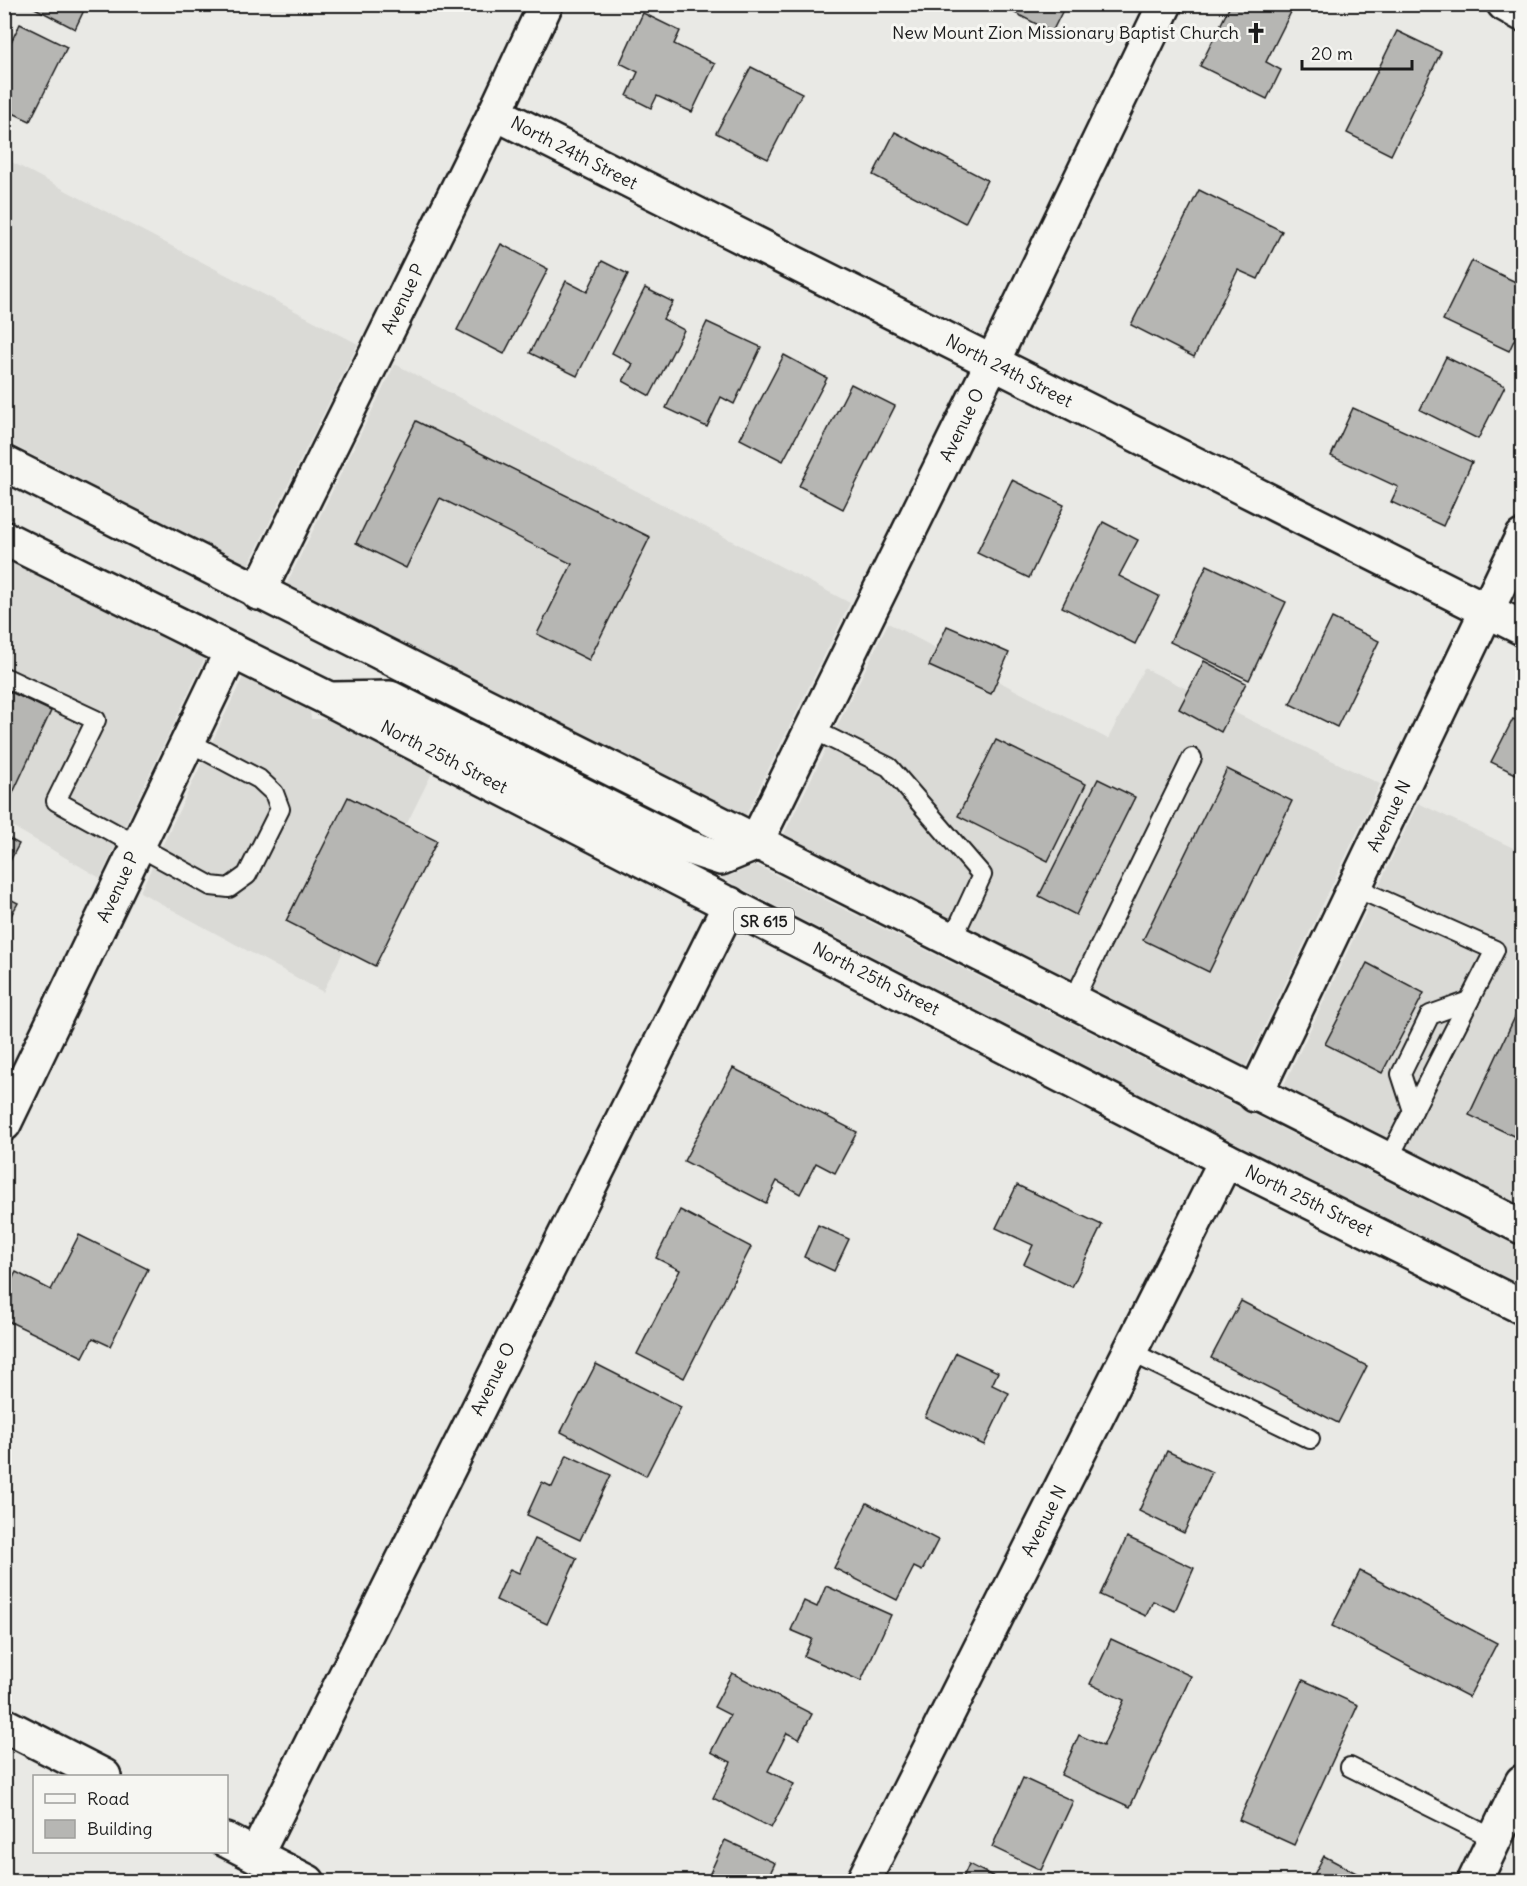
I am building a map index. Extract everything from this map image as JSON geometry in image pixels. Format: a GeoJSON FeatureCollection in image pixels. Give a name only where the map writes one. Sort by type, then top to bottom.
{"type":"FeatureCollection","features":[{"type":"Feature","properties":{"kind":"street","name":"Avenue P"},"geometry":{"type":"LineString","coordinates":[[258,593],[495,113],[546,4]]}},
{"type":"Feature","properties":{"kind":"street","name":"Avenue O"},"geometry":{"type":"LineString","coordinates":[[755,844],[992,363],[1165,4]]}},
{"type":"Feature","properties":{"kind":"street"},"geometry":{"type":"LineString","coordinates":[[1504,4],[1522,14]]}},
{"type":"Feature","properties":{"kind":"street","name":"North 24th Street"},"geometry":{"type":"LineString","coordinates":[[495,113],[1522,628]]}},
{"type":"Feature","properties":{"kind":"street"},"geometry":{"type":"LineString","coordinates":[[4,463],[755,844],[1522,1227]]}},
{"type":"Feature","properties":{"kind":"street","name":"Avenue N"},"geometry":{"type":"LineString","coordinates":[[1255,1095],[1522,537]]}},
{"type":"Feature","properties":{"kind":"street","name":"North 25th Street"},"geometry":{"type":"LineString","coordinates":[[4,538],[329,699],[730,903],[1226,1160],[1522,1307]]}},
{"type":"Feature","properties":{"kind":"street","name":"Avenue P"},"geometry":{"type":"LineString","coordinates":[[4,1124],[232,650]]}},
{"type":"Feature","properties":{"kind":"street"},"geometry":{"type":"LineString","coordinates":[[329,699],[390,698],[687,847],[721,858],[755,844]]}},
{"type":"Feature","properties":{"kind":"street","name":"Avenue O"},"geometry":{"type":"LineString","coordinates":[[256,1855],[730,903]]}},
{"type":"Feature","properties":{"kind":"street","name":"Avenue N"},"geometry":{"type":"LineString","coordinates":[[863,1881],[1226,1160]]}},
{"type":"Feature","properties":{"kind":"street"},"geometry":{"type":"LineString","coordinates":[[4,1725],[102,1775]]}},
{"type":"Feature","properties":{"kind":"street"},"geometry":{"type":"LineString","coordinates":[[1474,1881],[1522,1782]]}},
{"type":"Feature","properties":{"kind":"street"},"geometry":{"type":"LineString","coordinates":[[228,1841],[308,1881]]}},
{"type":"Feature","properties":{"kind":"lane"},"geometry":{"type":"LineString","coordinates":[[4,677],[96,720],[56,801],[211,886],[229,888],[247,875],[280,809],[274,794],[259,778],[189,742]]}},
{"type":"Feature","properties":{"kind":"lane"},"geometry":{"type":"LineString","coordinates":[[812,729],[889,767],[982,875],[951,942]]}},
{"type":"Feature","properties":{"kind":"lane"},"geometry":{"type":"LineString","coordinates":[[1072,1003],[1192,758]]}},
{"type":"Feature","properties":{"kind":"lane"},"geometry":{"type":"LineString","coordinates":[[1354,888],[1495,950],[1388,1160]]}},
{"type":"Feature","properties":{"kind":"lane"},"geometry":{"type":"LineString","coordinates":[[1413,1111],[1401,1074],[1430,1016],[1469,1001]]}},
{"type":"Feature","properties":{"kind":"lane"},"geometry":{"type":"LineString","coordinates":[[1130,1351],[1310,1439]]}},
{"type":"Feature","properties":{"kind":"lane"},"geometry":{"type":"LineString","coordinates":[[1350,1767],[1495,1839]]}},
{"type":"Feature","properties":{"kind":"shaded area"},"geometry":{"type":"Polygon","coordinates":[[[4,158],[358,344],[248,566],[5,441],[4,158]]]}},
{"type":"Feature","properties":{"kind":"shaded area"},"geometry":{"type":"Polygon","coordinates":[[[395,364],[850,603],[745,817],[286,585],[395,364]]]}},
{"type":"Feature","properties":{"kind":"shaded area"},"geometry":{"type":"Polygon","coordinates":[[[4,559],[205,658],[100,878],[5,822],[4,559]]]}},
{"type":"Feature","properties":{"kind":"shaded area"},"geometry":{"type":"Polygon","coordinates":[[[888,623],[1108,739],[1144,668],[1380,784],[1245,1068],[783,836],[888,623]]]}},
{"type":"Feature","properties":{"kind":"shaded area"},"geometry":{"type":"Polygon","coordinates":[[[243,677],[310,711],[311,719],[326,719],[432,773],[323,992],[140,892],[243,677]]]}},
{"type":"Feature","properties":{"kind":"shaded area"},"geometry":{"type":"Polygon","coordinates":[[[1418,803],[1522,852],[1522,1206],[1283,1087],[1418,803]]]}},
{"type":"Feature","properties":{"kind":"shaded area"},"geometry":{"type":"Polygon","coordinates":[[[756,865],[1522,1249],[1522,1286],[1234,1143],[718,876],[730,876],[756,865]]]}},
{"type":"Feature","properties":{"kind":"building"},"geometry":{"type":"Polygon","coordinates":[[[27,4],[87,4],[75,29],[27,4]]]}},
{"type":"Feature","properties":{"kind":"building"},"geometry":{"type":"Polygon","coordinates":[[[1012,4],[1066,4],[1052,32],[1009,10],[1012,4]]]}},
{"type":"Feature","properties":{"kind":"building","name":"New Mount Zion Missionary Baptist Church"},"geometry":{"type":"Polygon","coordinates":[[[1231,4],[1295,4],[1266,62],[1281,70],[1267,99],[1200,66],[1231,4]]]}},
{"type":"Feature","properties":{"kind":"building"},"geometry":{"type":"Polygon","coordinates":[[[643,13],[680,31],[674,44],[715,64],[692,112],[657,96],[651,108],[627,96],[638,72],[620,63],[643,13]]]}},
{"type":"Feature","properties":{"kind":"building"},"geometry":{"type":"Polygon","coordinates":[[[20,24],[67,47],[30,121],[4,109],[4,56],[20,24]]]}},
{"type":"Feature","properties":{"kind":"building"},"geometry":{"type":"Polygon","coordinates":[[[1397,31],[1441,52],[1391,155],[1347,133],[1397,31]]]}},
{"type":"Feature","properties":{"kind":"building"},"geometry":{"type":"Polygon","coordinates":[[[751,67],[802,93],[768,159],[716,133],[751,67]]]}},
{"type":"Feature","properties":{"kind":"building"},"geometry":{"type":"Polygon","coordinates":[[[895,132],[987,180],[965,223],[873,175],[895,132]]]}},
{"type":"Feature","properties":{"kind":"building"},"geometry":{"type":"Polygon","coordinates":[[[1199,190],[1282,231],[1258,279],[1238,270],[1194,357],[1131,325],[1199,190]]]}},
{"type":"Feature","properties":{"kind":"building"},"geometry":{"type":"Polygon","coordinates":[[[501,244],[548,269],[504,354],[457,330],[501,244]]]}},
{"type":"Feature","properties":{"kind":"building"},"geometry":{"type":"Polygon","coordinates":[[[602,261],[628,274],[577,376],[530,353],[566,281],[587,292],[602,261]]]}},
{"type":"Feature","properties":{"kind":"building"},"geometry":{"type":"Polygon","coordinates":[[[1472,261],[1522,285],[1522,323],[1509,351],[1443,320],[1472,261]]]}},
{"type":"Feature","properties":{"kind":"building"},"geometry":{"type":"Polygon","coordinates":[[[645,288],[673,302],[663,319],[684,330],[650,396],[623,381],[633,364],[612,353],[645,288]]]}},
{"type":"Feature","properties":{"kind":"building"},"geometry":{"type":"Polygon","coordinates":[[[707,322],[761,347],[734,404],[721,397],[707,427],[666,408],[707,322]]]}},
{"type":"Feature","properties":{"kind":"building"},"geometry":{"type":"Polygon","coordinates":[[[784,355],[827,378],[783,461],[740,439],[784,355]]]}},
{"type":"Feature","properties":{"kind":"building"},"geometry":{"type":"Polygon","coordinates":[[[1446,357],[1505,386],[1478,439],[1420,410],[1446,357]]]}},
{"type":"Feature","properties":{"kind":"building"},"geometry":{"type":"Polygon","coordinates":[[[851,384],[895,406],[843,509],[799,486],[851,384]]]}},
{"type":"Feature","properties":{"kind":"building"},"geometry":{"type":"Polygon","coordinates":[[[1353,408],[1472,462],[1443,526],[1391,502],[1398,487],[1331,456],[1353,408]]]}},
{"type":"Feature","properties":{"kind":"building"},"geometry":{"type":"Polygon","coordinates":[[[416,421],[650,537],[589,660],[537,634],[572,564],[440,498],[406,568],[356,543],[416,421]]]}},
{"type":"Feature","properties":{"kind":"building"},"geometry":{"type":"Polygon","coordinates":[[[1012,480],[1064,505],[1029,578],[977,553],[1012,480]]]}},
{"type":"Feature","properties":{"kind":"building"},"geometry":{"type":"Polygon","coordinates":[[[1103,522],[1138,540],[1119,576],[1159,596],[1135,644],[1062,607],[1103,522]]]}},
{"type":"Feature","properties":{"kind":"building"},"geometry":{"type":"Polygon","coordinates":[[[1207,565],[1286,602],[1249,680],[1170,642],[1207,565]]]}},
{"type":"Feature","properties":{"kind":"building"},"geometry":{"type":"Polygon","coordinates":[[[1332,618],[1379,641],[1337,727],[1290,704],[1332,618]]]}},
{"type":"Feature","properties":{"kind":"building"},"geometry":{"type":"Polygon","coordinates":[[[947,626],[1009,653],[991,694],[929,666],[947,626]]]}},
{"type":"Feature","properties":{"kind":"building"},"geometry":{"type":"Polygon","coordinates":[[[1204,661],[1246,683],[1221,732],[1179,709],[1204,661]]]}},
{"type":"Feature","properties":{"kind":"building"},"geometry":{"type":"Polygon","coordinates":[[[4,689],[51,711],[11,797],[4,794],[4,689]]]}},
{"type":"Feature","properties":{"kind":"building"},"geometry":{"type":"Polygon","coordinates":[[[1513,719],[1522,723],[1522,777],[1491,762],[1513,719]]]}},
{"type":"Feature","properties":{"kind":"building"},"geometry":{"type":"Polygon","coordinates":[[[996,740],[1086,784],[1048,861],[958,816],[996,740]]]}},
{"type":"Feature","properties":{"kind":"building"},"geometry":{"type":"Polygon","coordinates":[[[1227,769],[1292,801],[1209,972],[1143,940],[1227,769]]]}},
{"type":"Feature","properties":{"kind":"building"},"geometry":{"type":"Polygon","coordinates":[[[1098,779],[1135,797],[1076,915],[1039,896],[1098,779]]]}},
{"type":"Feature","properties":{"kind":"building"},"geometry":{"type":"Polygon","coordinates":[[[348,797],[437,841],[375,966],[286,921],[348,797]]]}},
{"type":"Feature","properties":{"kind":"building"},"geometry":{"type":"Polygon","coordinates":[[[4,836],[19,844],[4,872],[4,836]]]}},
{"type":"Feature","properties":{"kind":"building"},"geometry":{"type":"Polygon","coordinates":[[[4,896],[18,903],[4,928],[4,896]]]}},
{"type":"Feature","properties":{"kind":"building"},"geometry":{"type":"Polygon","coordinates":[[[1367,963],[1424,993],[1382,1073],[1325,1044],[1367,963]]]}},
{"type":"Feature","properties":{"kind":"building"},"geometry":{"type":"Polygon","coordinates":[[[1522,1002],[1522,1140],[1469,1115],[1522,1002]]]}},
{"type":"Feature","properties":{"kind":"building"},"geometry":{"type":"Polygon","coordinates":[[[733,1068],[857,1132],[835,1173],[816,1163],[800,1194],[777,1181],[766,1203],[684,1161],[733,1068]]]}},
{"type":"Feature","properties":{"kind":"building"},"geometry":{"type":"Polygon","coordinates":[[[1017,1185],[1102,1225],[1072,1287],[1024,1264],[1033,1245],[996,1228],[1017,1185]]]}},
{"type":"Feature","properties":{"kind":"building"},"geometry":{"type":"Polygon","coordinates":[[[680,1210],[751,1247],[684,1378],[637,1354],[680,1270],[656,1258],[680,1210]]]}},
{"type":"Feature","properties":{"kind":"building"},"geometry":{"type":"Polygon","coordinates":[[[818,1225],[849,1239],[834,1271],[804,1257],[818,1225]]]}},
{"type":"Feature","properties":{"kind":"building"},"geometry":{"type":"Polygon","coordinates":[[[79,1235],[148,1269],[110,1346],[93,1338],[83,1357],[4,1319],[4,1295],[16,1272],[51,1290],[79,1235]]]}},
{"type":"Feature","properties":{"kind":"building"},"geometry":{"type":"Polygon","coordinates":[[[1241,1301],[1367,1366],[1338,1423],[1211,1358],[1241,1301]]]}},
{"type":"Feature","properties":{"kind":"building"},"geometry":{"type":"Polygon","coordinates":[[[956,1353],[998,1372],[992,1385],[1009,1393],[984,1445],[925,1417],[956,1353]]]}},
{"type":"Feature","properties":{"kind":"building"},"geometry":{"type":"Polygon","coordinates":[[[596,1364],[681,1407],[646,1476],[561,1432],[596,1364]]]}},
{"type":"Feature","properties":{"kind":"building"},"geometry":{"type":"Polygon","coordinates":[[[1167,1451],[1212,1472],[1184,1533],[1139,1511],[1167,1451]]]}},
{"type":"Feature","properties":{"kind":"building"},"geometry":{"type":"Polygon","coordinates":[[[567,1455],[611,1475],[580,1540],[527,1515],[542,1482],[552,1487],[567,1455]]]}},
{"type":"Feature","properties":{"kind":"building"},"geometry":{"type":"Polygon","coordinates":[[[867,1503],[938,1540],[922,1571],[914,1567],[897,1600],[834,1568],[867,1503]]]}},
{"type":"Feature","properties":{"kind":"building"},"geometry":{"type":"Polygon","coordinates":[[[1127,1537],[1194,1568],[1175,1611],[1153,1601],[1146,1616],[1100,1595],[1127,1537]]]}},
{"type":"Feature","properties":{"kind":"building"},"geometry":{"type":"Polygon","coordinates":[[[535,1539],[577,1558],[547,1624],[496,1600],[510,1569],[519,1573],[535,1539]]]}},
{"type":"Feature","properties":{"kind":"building"},"geometry":{"type":"Polygon","coordinates":[[[1360,1571],[1497,1643],[1469,1697],[1332,1626],[1360,1571]]]}},
{"type":"Feature","properties":{"kind":"building"},"geometry":{"type":"Polygon","coordinates":[[[826,1586],[891,1615],[861,1681],[804,1656],[812,1639],[791,1630],[804,1601],[817,1607],[826,1586]]]}},
{"type":"Feature","properties":{"kind":"building"},"geometry":{"type":"Polygon","coordinates":[[[1111,1639],[1191,1676],[1130,1807],[1061,1775],[1079,1735],[1103,1746],[1124,1700],[1090,1684],[1111,1639]]]}},
{"type":"Feature","properties":{"kind":"building"},"geometry":{"type":"Polygon","coordinates":[[[732,1673],[812,1714],[799,1739],[787,1733],[768,1771],[794,1784],[771,1828],[713,1798],[731,1762],[711,1752],[730,1715],[714,1707],[732,1673]]]}},
{"type":"Feature","properties":{"kind":"building"},"geometry":{"type":"Polygon","coordinates":[[[1303,1680],[1358,1705],[1294,1845],[1239,1820],[1303,1680]]]}},
{"type":"Feature","properties":{"kind":"building"},"geometry":{"type":"Polygon","coordinates":[[[1023,1778],[1073,1801],[1041,1870],[992,1847],[1023,1778]]]}},
{"type":"Feature","properties":{"kind":"building"},"geometry":{"type":"Polygon","coordinates":[[[725,1840],[775,1863],[766,1882],[706,1882],[725,1840]]]}},
{"type":"Feature","properties":{"kind":"building"},"geometry":{"type":"Polygon","coordinates":[[[1324,1856],[1373,1882],[1310,1882],[1324,1856]]]}},
{"type":"Feature","properties":{"kind":"building"},"geometry":{"type":"Polygon","coordinates":[[[969,1864],[1004,1882],[961,1882],[969,1864]]]}},
{"type":"Feature","properties":{"kind":"place","name":"New Mount Zion Missionary Baptist Church"},"geometry":{"type":"Point","coordinates":[1256,33]}}]}
